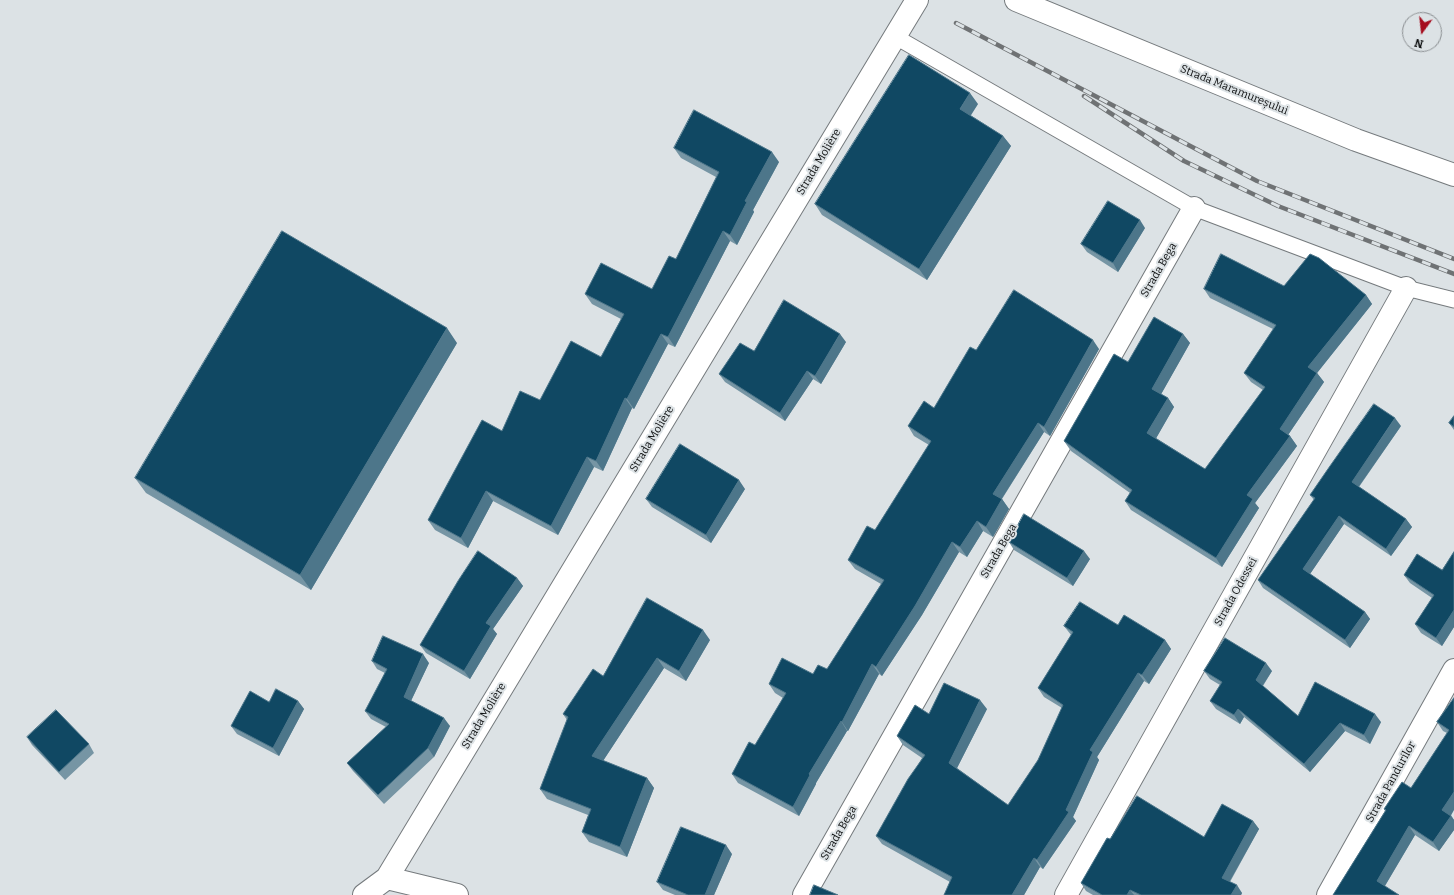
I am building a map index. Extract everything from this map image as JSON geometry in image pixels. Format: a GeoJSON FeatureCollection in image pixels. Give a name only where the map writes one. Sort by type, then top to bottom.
{"type":"FeatureCollection","features":[{"type":"Feature","properties":{"kind":"street","name":"Strada Molière"},"geometry":{"type":"LineString","coordinates":[[364,895],[387,878],[917,0]]}},
{"type":"Feature","properties":{"kind":"street","name":"Strada Maramureșului"},"geometry":{"type":"LineString","coordinates":[[1016,0],[1356,140],[1454,175]]}},
{"type":"Feature","properties":{"kind":"street","name":"Strada Bega"},"geometry":{"type":"LineString","coordinates":[[804,895],[1194,208]]}},
{"type":"Feature","properties":{"kind":"street","name":"Strada Odessei"},"geometry":{"type":"LineString","coordinates":[[1066,895],[1406,288]]}},
{"type":"Feature","properties":{"kind":"street","name":"Strada Pandurilor"},"geometry":{"type":"LineString","coordinates":[[1328,895],[1454,670]]}},
{"type":"Feature","properties":{"kind":"street"},"geometry":{"type":"LineString","coordinates":[[387,878],[457,895]]}},
{"type":"Feature","properties":{"kind":"lane"},"geometry":{"type":"LineString","coordinates":[[894,36],[1194,208],[1406,288],[1454,300]]}},
{"type":"Feature","properties":{"kind":"building"},"geometry":{"type":"Polygon","coordinates":[[[909,55],[970,93],[960,109],[1003,136],[919,269],[815,204],[909,55]]]}},
{"type":"Feature","properties":{"kind":"building"},"geometry":{"type":"Polygon","coordinates":[[[694,110],[772,152],[745,201],[747,202],[730,235],[723,231],[668,337],[661,334],[627,399],[625,398],[596,461],[587,457],[551,526],[486,491],[461,538],[428,520],[482,420],[502,431],[520,391],[540,400],[571,341],[601,357],[624,314],[585,294],[601,263],[652,289],[669,256],[676,259],[719,172],[674,148],[694,110]]]}},
{"type":"Feature","properties":{"kind":"building"},"geometry":{"type":"Polygon","coordinates":[[[1108,201],[1140,220],[1113,263],[1081,244],[1108,201]]]}},
{"type":"Feature","properties":{"kind":"building"},"geometry":{"type":"Polygon","coordinates":[[[282,231],[447,328],[300,575],[135,478],[282,231]]]}},
{"type":"Feature","properties":{"kind":"building"},"geometry":{"type":"Polygon","coordinates":[[[1221,254],[1284,286],[1310,254],[1319,258],[1366,295],[1308,367],[1317,373],[1280,429],[1290,436],[1247,495],[1253,499],[1216,558],[1125,501],[1132,490],[1064,441],[1114,354],[1128,362],[1154,317],[1183,334],[1152,389],[1168,398],[1147,433],[1205,469],[1265,387],[1244,373],[1276,325],[1204,289],[1221,254]]]}},
{"type":"Feature","properties":{"kind":"building"},"geometry":{"type":"Polygon","coordinates":[[[1014,290],[1093,340],[1044,427],[1038,423],[993,494],[1002,499],[986,527],[977,521],[960,547],[952,542],[915,606],[876,667],[872,664],[842,722],[841,721],[809,774],[810,775],[793,807],[732,774],[749,742],[755,745],[786,693],[769,684],[782,658],[813,674],[818,665],[827,669],[884,580],[848,560],[867,526],[875,530],[931,441],[908,426],[924,401],[934,408],[970,347],[976,350],[1014,290]]]}},
{"type":"Feature","properties":{"kind":"building"},"geometry":{"type":"Polygon","coordinates":[[[784,300],[840,334],[815,376],[807,371],[780,413],[719,374],[740,343],[754,351],[784,300]]]}},
{"type":"Feature","properties":{"kind":"building"},"geometry":{"type":"Polygon","coordinates":[[[1374,404],[1395,418],[1352,482],[1406,519],[1386,549],[1339,516],[1303,569],[1365,612],[1345,640],[1258,580],[1315,498],[1310,495],[1374,404]]]}},
{"type":"Feature","properties":{"kind":"building"},"geometry":{"type":"Polygon","coordinates":[[[1454,416],[1454,427],[1449,423],[1454,416]]]}},
{"type":"Feature","properties":{"kind":"building"},"geometry":{"type":"Polygon","coordinates":[[[680,444],[739,480],[706,535],[646,499],[680,444]]]}},
{"type":"Feature","properties":{"kind":"building"},"geometry":{"type":"Polygon","coordinates":[[[1024,514],[1084,551],[1067,578],[1009,542],[1024,514]]]}},
{"type":"Feature","properties":{"kind":"building"},"geometry":{"type":"Polygon","coordinates":[[[478,551],[517,578],[486,623],[491,626],[464,671],[420,645],[458,581],[478,551]]]}},
{"type":"Feature","properties":{"kind":"building"},"geometry":{"type":"Polygon","coordinates":[[[1454,552],[1454,610],[1436,638],[1415,624],[1434,595],[1404,575],[1417,554],[1442,570],[1454,552]]]}},
{"type":"Feature","properties":{"kind":"building"},"geometry":{"type":"Polygon","coordinates":[[[647,598],[703,630],[679,671],[657,658],[592,756],[647,778],[620,847],[582,832],[591,809],[540,789],[568,717],[563,714],[593,669],[603,676],[647,598]]]}},
{"type":"Feature","properties":{"kind":"building"},"geometry":{"type":"Polygon","coordinates":[[[1080,602],[1118,625],[1124,615],[1165,640],[1142,675],[1138,673],[1090,750],[1093,752],[1066,810],[1069,812],[1037,860],[1034,858],[1012,895],[944,895],[952,877],[876,836],[908,779],[925,755],[897,736],[915,705],[929,714],[944,683],[980,700],[949,763],[1008,805],[1038,760],[1063,705],[1038,688],[1073,632],[1064,626],[1080,602]]]}},
{"type":"Feature","properties":{"kind":"building"},"geometry":{"type":"Polygon","coordinates":[[[383,636],[423,654],[404,697],[444,718],[428,748],[378,795],[347,763],[389,724],[365,711],[387,669],[372,661],[383,636]]]}},
{"type":"Feature","properties":{"kind":"building"},"geometry":{"type":"Polygon","coordinates":[[[1225,638],[1266,663],[1256,680],[1298,716],[1315,682],[1375,714],[1364,735],[1340,723],[1304,764],[1238,709],[1234,715],[1210,701],[1222,682],[1204,671],[1225,638]]]}},
{"type":"Feature","properties":{"kind":"building"},"geometry":{"type":"Polygon","coordinates":[[[276,689],[298,701],[273,748],[231,726],[250,691],[269,702],[276,689]]]}},
{"type":"Feature","properties":{"kind":"building"},"geometry":{"type":"Polygon","coordinates":[[[1454,698],[1454,792],[1442,810],[1451,816],[1433,842],[1409,826],[1377,881],[1399,895],[1333,895],[1386,810],[1384,809],[1402,782],[1411,788],[1449,730],[1437,722],[1454,698]]]}},
{"type":"Feature","properties":{"kind":"building"},"geometry":{"type":"Polygon","coordinates":[[[56,710],[89,744],[59,772],[27,737],[56,710]]]}},
{"type":"Feature","properties":{"kind":"building"},"geometry":{"type":"Polygon","coordinates":[[[1137,796],[1204,837],[1222,804],[1253,821],[1222,878],[1237,885],[1231,895],[1141,895],[1130,890],[1127,895],[1102,895],[1081,883],[1107,838],[1110,839],[1137,796]]]}},
{"type":"Feature","properties":{"kind":"building"},"geometry":{"type":"Polygon","coordinates":[[[681,827],[726,845],[705,895],[688,895],[657,882],[681,827]]]}},
{"type":"Feature","properties":{"kind":"building"},"geometry":{"type":"Polygon","coordinates":[[[814,885],[838,895],[810,895],[814,885]]]}},
{"type":"Feature","properties":{"kind":"railway"},"geometry":{"type":"LineString","coordinates":[[956,23],[1257,181],[1454,259]]}},
{"type":"Feature","properties":{"kind":"railway"},"geometry":{"type":"LineString","coordinates":[[1084,96],[1184,161],[1278,206],[1454,274]]}}]}
